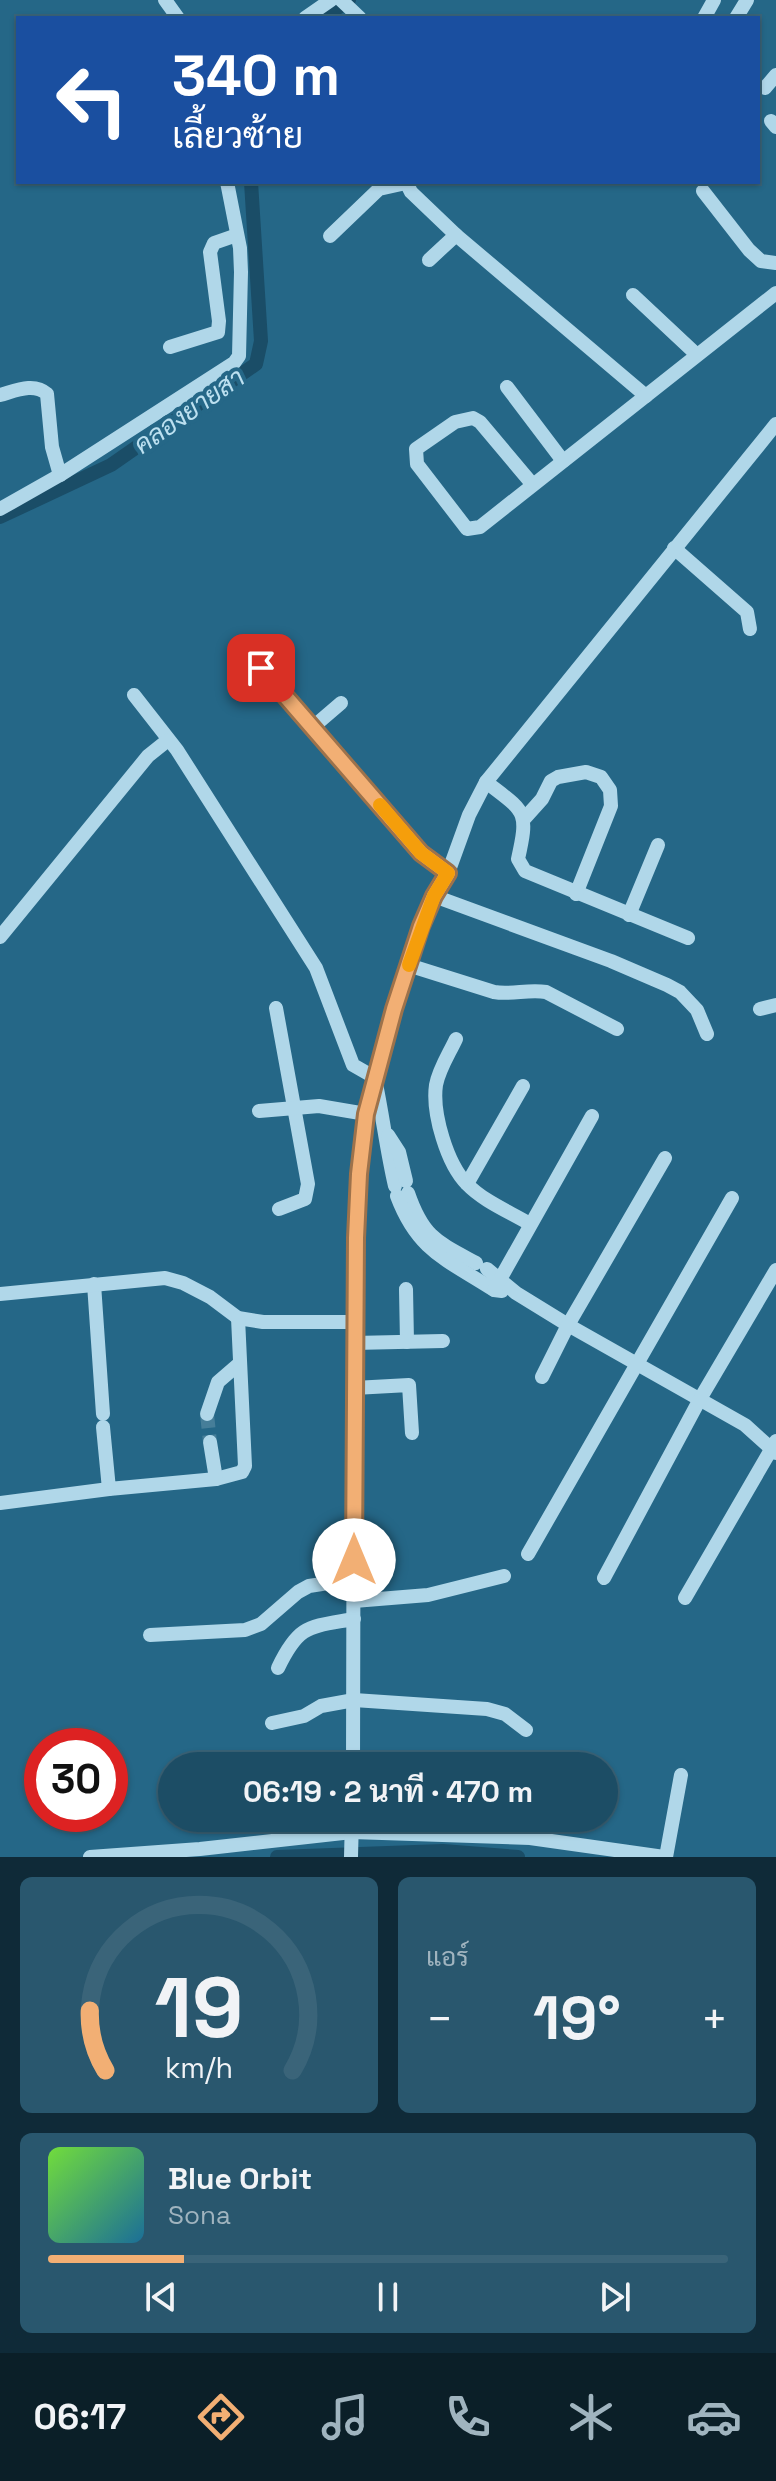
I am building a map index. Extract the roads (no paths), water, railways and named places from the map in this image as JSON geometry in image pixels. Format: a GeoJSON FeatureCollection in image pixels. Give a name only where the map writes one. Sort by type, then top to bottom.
{"type":"FeatureCollection","features":[{"type":"Feature","properties":{"kind":"street"},"geometry":{"type":"LineString","coordinates":[[308,16],[331,0]]}},
{"type":"Feature","properties":{"kind":"street"},"geometry":{"type":"LineString","coordinates":[[341,0],[356,15]]}},
{"type":"Feature","properties":{"kind":"street"},"geometry":{"type":"LineString","coordinates":[[765,88],[776,75]]}},
{"type":"Feature","properties":{"kind":"street"},"geometry":{"type":"LineString","coordinates":[[0,509],[60,475],[234,363],[241,349],[241,272],[227,184]]}},
{"type":"Feature","properties":{"kind":"street"},"geometry":{"type":"LineString","coordinates":[[330,236],[379,189],[398,184]]}},
{"type":"Feature","properties":{"kind":"street"},"geometry":{"type":"LineString","coordinates":[[407,184],[411,192],[456,235],[646,396]]}},
{"type":"Feature","properties":{"kind":"street"},"geometry":{"type":"LineString","coordinates":[[703,191],[749,250],[761,261],[776,263]]}},
{"type":"Feature","properties":{"kind":"street"},"geometry":{"type":"LineString","coordinates":[[170,347],[218,332],[210,252],[214,243],[237,235]]}},
{"type":"Feature","properties":{"kind":"street"},"geometry":{"type":"LineString","coordinates":[[429,260],[456,235]]}},
{"type":"Feature","properties":{"kind":"street"},"geometry":{"type":"LineString","coordinates":[[533,485],[480,422],[467,417],[416,449],[417,464],[467,529],[480,527],[776,293]]}},
{"type":"Feature","properties":{"kind":"street"},"geometry":{"type":"LineString","coordinates":[[633,295],[696,354]]}},
{"type":"Feature","properties":{"kind":"street"},"geometry":{"type":"LineString","coordinates":[[0,395],[34,387],[47,394],[52,447],[60,475]]}},
{"type":"Feature","properties":{"kind":"street"},"geometry":{"type":"LineString","coordinates":[[507,387],[563,461]]}},
{"type":"Feature","properties":{"kind":"street"},"geometry":{"type":"LineString","coordinates":[[353,1752],[357,1210],[366,1114],[408,965],[434,896],[448,873],[469,815],[486,782],[776,424]]}},
{"type":"Feature","properties":{"kind":"street"},"geometry":{"type":"LineString","coordinates":[[674,548],[747,612],[750,629]]}},
{"type":"Feature","properties":{"kind":"street"},"geometry":{"type":"LineString","coordinates":[[261,668],[421,853],[448,873]]}},
{"type":"Feature","properties":{"kind":"street"},"geometry":{"type":"LineString","coordinates":[[134,695],[177,750],[316,968],[353,1065],[375,1080],[386,1132],[387,1157],[429,1242],[745,1425],[775,1447],[685,1598]]}},
{"type":"Feature","properties":{"kind":"street"},"geometry":{"type":"LineString","coordinates":[[313,727],[341,703]]}},
{"type":"Feature","properties":{"kind":"street"},"geometry":{"type":"LineString","coordinates":[[0,937],[148,756],[168,740]]}},
{"type":"Feature","properties":{"kind":"street"},"geometry":{"type":"LineString","coordinates":[[524,819],[542,799],[551,781],[558,777],[586,772],[601,777],[610,790],[611,806],[576,894]]}},
{"type":"Feature","properties":{"kind":"street"},"geometry":{"type":"LineString","coordinates":[[486,782],[508,799],[524,819],[525,830],[518,859],[525,871],[688,938]]}},
{"type":"Feature","properties":{"kind":"street"},"geometry":{"type":"LineString","coordinates":[[629,915],[658,845]]}},
{"type":"Feature","properties":{"kind":"street"},"geometry":{"type":"LineString","coordinates":[[434,896],[611,961],[667,985],[680,992],[697,1010],[707,1034]]}},
{"type":"Feature","properties":{"kind":"street"},"geometry":{"type":"LineString","coordinates":[[408,965],[494,992],[546,992],[617,1029]]}},
{"type":"Feature","properties":{"kind":"street"},"geometry":{"type":"LineString","coordinates":[[760,1009],[776,1005]]}},
{"type":"Feature","properties":{"kind":"street"},"geometry":{"type":"LineString","coordinates":[[276,1008],[308,1193],[300,1202],[279,1209]]}},
{"type":"Feature","properties":{"kind":"street"},"geometry":{"type":"LineString","coordinates":[[456,1039],[439,1074],[436,1088],[436,1104],[451,1161],[467,1184],[530,1224]]}},
{"type":"Feature","properties":{"kind":"street"},"geometry":{"type":"LineString","coordinates":[[467,1184],[523,1086]]}},
{"type":"Feature","properties":{"kind":"street"},"geometry":{"type":"LineString","coordinates":[[259,1111],[319,1106],[366,1114]]}},
{"type":"Feature","properties":{"kind":"street"},"geometry":{"type":"LineString","coordinates":[[498,1284],[592,1116]]}},
{"type":"Feature","properties":{"kind":"street"},"geometry":{"type":"LineString","coordinates":[[542,1377],[568,1325],[665,1158]]}},
{"type":"Feature","properties":{"kind":"street"},"geometry":{"type":"LineString","coordinates":[[528,1554],[732,1198]]}},
{"type":"Feature","properties":{"kind":"street"},"geometry":{"type":"LineString","coordinates":[[429,1242],[482,1266],[498,1284]]}},
{"type":"Feature","properties":{"kind":"street"},"geometry":{"type":"LineString","coordinates":[[604,1578],[700,1399],[776,1270]]}},
{"type":"Feature","properties":{"kind":"street"},"geometry":{"type":"LineString","coordinates":[[0,1294],[154,1278],[173,1279],[210,1297],[238,1318],[263,1322],[354,1322]]}},
{"type":"Feature","properties":{"kind":"street"},"geometry":{"type":"LineString","coordinates":[[94,1284],[109,1489]]}},
{"type":"Feature","properties":{"kind":"street"},"geometry":{"type":"LineString","coordinates":[[406,1289],[407,1342]]}},
{"type":"Feature","properties":{"kind":"street"},"geometry":{"type":"LineString","coordinates":[[0,1503],[238,1474],[244,1468],[238,1318]]}},
{"type":"Feature","properties":{"kind":"street"},"geometry":{"type":"LineString","coordinates":[[354,1343],[443,1341]]}},
{"type":"Feature","properties":{"kind":"street"},"geometry":{"type":"LineString","coordinates":[[207,1414],[218,1382],[240,1363]]}},
{"type":"Feature","properties":{"kind":"street"},"geometry":{"type":"LineString","coordinates":[[354,1388],[409,1385],[412,1433]]}},
{"type":"Feature","properties":{"kind":"street"},"geometry":{"type":"LineString","coordinates":[[210,1442],[216,1479]]}},
{"type":"Feature","properties":{"kind":"street"},"geometry":{"type":"LineString","coordinates":[[354,1601],[428,1595],[504,1576]]}},
{"type":"Feature","properties":{"kind":"street"},"geometry":{"type":"LineString","coordinates":[[150,1635],[245,1630],[261,1624],[309,1586],[354,1579]]}},
{"type":"Feature","properties":{"kind":"street"},"geometry":{"type":"LineString","coordinates":[[278,1668],[290,1643],[308,1628],[354,1619]]}},
{"type":"Feature","properties":{"kind":"street"},"geometry":{"type":"LineString","coordinates":[[272,1723],[304,1716],[321,1706],[354,1700],[487,1709],[505,1714],[526,1730]]}},
{"type":"Feature","properties":{"kind":"street"},"geometry":{"type":"LineString","coordinates":[[90,1857],[352,1838],[530,1838],[665,1857],[681,1775]]}},
{"type":"Feature","properties":{"kind":"waterway","name":"คลองยายสา"},"geometry":{"type":"LineString","coordinates":[[326,16],[349,0]]}},
{"type":"Feature","properties":{"kind":"waterway","name":"คลองยายสา"},"geometry":{"type":"LineString","coordinates":[[0,517],[111,465],[256,364],[261,341],[251,184]]}},
{"type":"Feature","properties":{"kind":"waterway"},"geometry":{"type":"LineString","coordinates":[[277,1857],[443,1851],[518,1857]]}},
{"type":"Feature","properties":{"kind":"tunnel"},"geometry":{"type":"LineString","coordinates":[[207,1414],[210,1442]]}}]}
